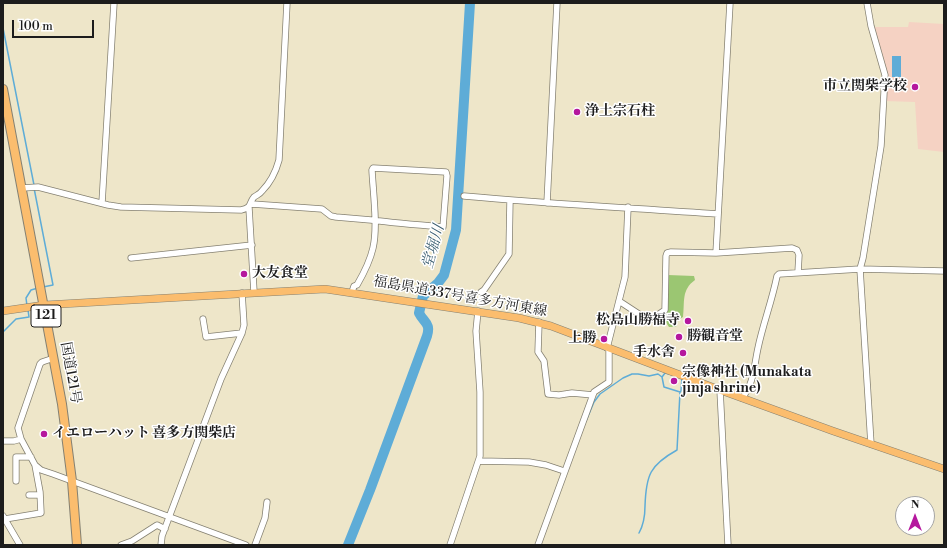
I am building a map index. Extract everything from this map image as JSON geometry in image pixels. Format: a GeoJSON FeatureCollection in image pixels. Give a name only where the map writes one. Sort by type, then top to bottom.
{"type":"FeatureCollection","features":[{"type":"Feature","properties":{"kind":"highway","name":"国道121号"},"geometry":{"type":"LineString","coordinates":[[3,89],[63,412],[72,481],[77,545]]}},
{"type":"Feature","properties":{"kind":"main road","name":"福島県道337号喜多方河東線"},"geometry":{"type":"LineString","coordinates":[[3,311],[44,304],[325,288],[478,311],[539,322],[551,326],[720,390],[944,469]]}},
{"type":"Feature","properties":{"kind":"street"},"geometry":{"type":"LineString","coordinates":[[102,202],[114,3]]}},
{"type":"Feature","properties":{"kind":"street"},"geometry":{"type":"LineString","coordinates":[[254,292],[249,208],[253,199],[261,192],[271,178],[279,160],[288,3]]}},
{"type":"Feature","properties":{"kind":"street"},"geometry":{"type":"LineString","coordinates":[[547,203],[557,3]]}},
{"type":"Feature","properties":{"kind":"street"},"geometry":{"type":"LineString","coordinates":[[716,253],[730,3]]}},
{"type":"Feature","properties":{"kind":"street"},"geometry":{"type":"LineString","coordinates":[[867,3],[871,26],[885,75],[881,146],[863,258],[860,268],[871,444]]}},
{"type":"Feature","properties":{"kind":"street"},"geometry":{"type":"LineString","coordinates":[[22,188],[38,186],[121,206],[241,210],[250,206],[322,209],[336,218],[374,220],[443,227],[447,174],[444,172],[373,168],[372,170],[374,220],[374,242],[367,267],[354,286],[352,292]]}},
{"type":"Feature","properties":{"kind":"street"},"geometry":{"type":"LineString","coordinates":[[464,196],[718,214]]}},
{"type":"Feature","properties":{"kind":"street"},"geometry":{"type":"LineString","coordinates":[[481,292],[484,290],[509,254],[510,200]]}},
{"type":"Feature","properties":{"kind":"street"},"geometry":{"type":"LineString","coordinates":[[538,545],[594,392],[609,382],[608,348],[625,277],[628,207]]}},
{"type":"Feature","properties":{"kind":"street"},"geometry":{"type":"LineString","coordinates":[[131,258],[252,245]]}},
{"type":"Feature","properties":{"kind":"street"},"geometry":{"type":"LineString","coordinates":[[619,300],[648,320],[665,310],[667,253],[671,252],[716,253],[794,249],[799,255],[798,272]]}},
{"type":"Feature","properties":{"kind":"street"},"geometry":{"type":"LineString","coordinates":[[742,398],[750,385],[756,364],[758,348],[771,304],[777,276],[779,274],[860,268],[944,271]]}},
{"type":"Feature","properties":{"kind":"street"},"geometry":{"type":"LineString","coordinates":[[161,545],[162,536],[221,379],[242,333],[244,325],[242,293]]}},
{"type":"Feature","properties":{"kind":"street"},"geometry":{"type":"LineString","coordinates":[[450,545],[479,460],[480,392],[476,331],[478,311]]}},
{"type":"Feature","properties":{"kind":"street"},"geometry":{"type":"LineString","coordinates":[[203,319],[206,337],[242,333]]}},
{"type":"Feature","properties":{"kind":"street"},"geometry":{"type":"LineString","coordinates":[[539,322],[538,352],[544,361],[548,394],[559,395],[572,393],[593,395]]}},
{"type":"Feature","properties":{"kind":"street"},"geometry":{"type":"LineString","coordinates":[[20,545],[4,519],[41,514],[40,495],[35,465],[21,439],[18,428],[40,364],[54,358]]}},
{"type":"Feature","properties":{"kind":"street"},"geometry":{"type":"LineString","coordinates":[[720,390],[728,545]]}},
{"type":"Feature","properties":{"kind":"street"},"geometry":{"type":"LineString","coordinates":[[3,441],[14,441],[21,439]]}},
{"type":"Feature","properties":{"kind":"street"},"geometry":{"type":"LineString","coordinates":[[16,481],[16,457],[31,457]]}},
{"type":"Feature","properties":{"kind":"street"},"geometry":{"type":"LineString","coordinates":[[479,460],[529,462],[546,465],[564,471]]}},
{"type":"Feature","properties":{"kind":"street"},"geometry":{"type":"LineString","coordinates":[[35,465],[41,470],[246,545]]}},
{"type":"Feature","properties":{"kind":"street"},"geometry":{"type":"LineString","coordinates":[[29,495],[40,495]]}},
{"type":"Feature","properties":{"kind":"street"},"geometry":{"type":"LineString","coordinates":[[255,545],[265,518],[267,502]]}},
{"type":"Feature","properties":{"kind":"street"},"geometry":{"type":"LineString","coordinates":[[121,545],[132,541],[157,525],[165,529]]}},
{"type":"Feature","properties":{"kind":"shaded area","name":"市立関柴学校"},"geometry":{"type":"Polygon","coordinates":[[[909,22],[944,24],[944,152],[918,149],[915,102],[885,101],[886,74],[874,27],[908,27],[909,22]]]}},
{"type":"Feature","properties":{"kind":"green space"},"geometry":{"type":"Polygon","coordinates":[[[668,275],[694,276],[695,280],[686,292],[683,317],[678,320],[676,327],[669,327],[665,321],[668,300],[668,275]]]}},
{"type":"Feature","properties":{"kind":"water"},"geometry":{"type":"Polygon","coordinates":[[[892,56],[901,56],[901,77],[892,77],[892,56]]]}},
{"type":"Feature","properties":{"kind":"waterway","name":"堂堀川"},"geometry":{"type":"LineString","coordinates":[[348,545],[427,336],[428,326],[419,313],[423,296],[438,283],[444,275],[456,230],[470,3]]}},
{"type":"Feature","properties":{"kind":"waterway"},"geometry":{"type":"LineString","coordinates":[[3,28],[34,185]]}},
{"type":"Feature","properties":{"kind":"waterway"},"geometry":{"type":"LineString","coordinates":[[34,188],[53,285],[43,287]]}},
{"type":"Feature","properties":{"kind":"waterway"},"geometry":{"type":"LineString","coordinates":[[27,306],[26,298],[31,290],[38,288]]}},
{"type":"Feature","properties":{"kind":"waterway"},"geometry":{"type":"LineString","coordinates":[[3,332],[16,319],[29,317],[28,310]]}},
{"type":"Feature","properties":{"kind":"waterway"},"geometry":{"type":"LineString","coordinates":[[665,373],[682,377],[680,392],[664,387],[662,377],[665,373]]}},
{"type":"Feature","properties":{"kind":"waterway"},"geometry":{"type":"LineString","coordinates":[[586,421],[594,402],[600,394],[623,378],[632,374],[649,376],[658,374],[662,377]]}},
{"type":"Feature","properties":{"kind":"waterway"},"geometry":{"type":"LineString","coordinates":[[639,533],[644,520],[648,479],[651,472],[655,466],[668,455],[677,450],[680,392]]}},
{"type":"Feature","properties":{"kind":"place","name":"市立関柴学校"},"geometry":{"type":"Point","coordinates":[915,87]}},
{"type":"Feature","properties":{"kind":"place","name":"浄土宗石柱"},"geometry":{"type":"Point","coordinates":[577,112]}},
{"type":"Feature","properties":{"kind":"place","name":"大友食堂"},"geometry":{"type":"Point","coordinates":[244,274]}},
{"type":"Feature","properties":{"kind":"place","name":"松島山勝福寺"},"geometry":{"type":"Point","coordinates":[688,321]}},
{"type":"Feature","properties":{"kind":"place","name":"勝観音堂"},"geometry":{"type":"Point","coordinates":[679,337]}},
{"type":"Feature","properties":{"kind":"place","name":"上勝"},"geometry":{"type":"Point","coordinates":[604,339]}},
{"type":"Feature","properties":{"kind":"place","name":"手水舎"},"geometry":{"type":"Point","coordinates":[683,353]}},
{"type":"Feature","properties":{"kind":"place","name":"宗像神社 (Munakata jinja shrine)"},"geometry":{"type":"Point","coordinates":[674,381]}},
{"type":"Feature","properties":{"kind":"place","name":"イエローハット 喜多方関柴店"},"geometry":{"type":"Point","coordinates":[44,434]}}]}
